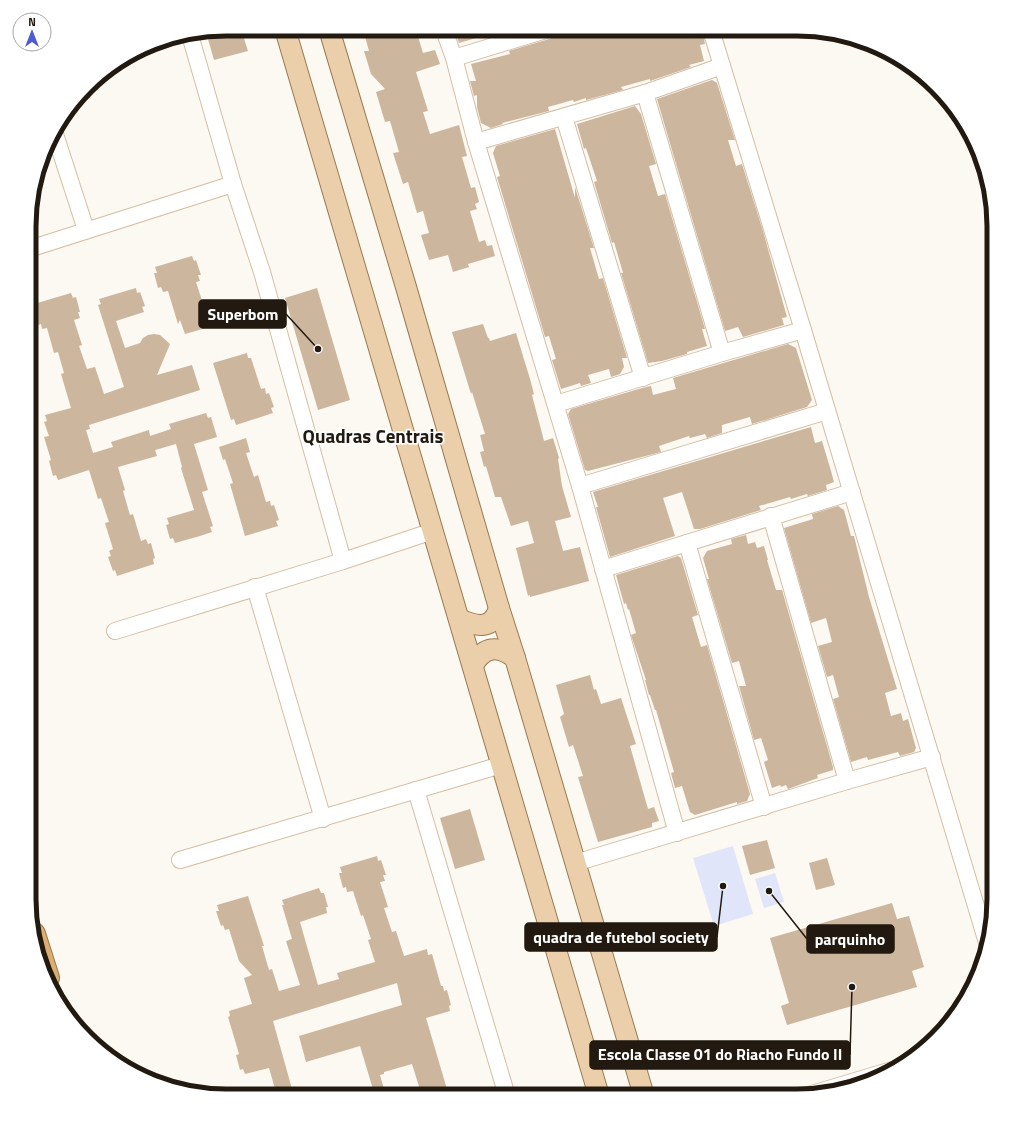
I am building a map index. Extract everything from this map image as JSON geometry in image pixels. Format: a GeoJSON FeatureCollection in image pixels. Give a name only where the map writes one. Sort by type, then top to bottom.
{"type":"FeatureCollection","features":[{"type":"Feature","properties":{"kind":"main road"},"geometry":{"type":"LineString","coordinates":[[287,36],[597,1089]]}},
{"type":"Feature","properties":{"kind":"main road"},"geometry":{"type":"LineString","coordinates":[[331,36],[642,1089]]}},
{"type":"Feature","properties":{"kind":"main road"},"geometry":{"type":"LineString","coordinates":[[459,619],[478,626],[492,621],[499,608]]}},
{"type":"Feature","properties":{"kind":"main road"},"geometry":{"type":"LineString","coordinates":[[473,665],[477,658],[492,650],[501,649],[515,658]]}},
{"type":"Feature","properties":{"kind":"street"},"geometry":{"type":"LineString","coordinates":[[446,36],[454,58],[476,142],[580,486],[677,833]]}},
{"type":"Feature","properties":{"kind":"street"},"geometry":{"type":"LineString","coordinates":[[454,58],[526,36]]}},
{"type":"Feature","properties":{"kind":"street"},"geometry":{"type":"LineString","coordinates":[[713,36],[984,932]]}},
{"type":"Feature","properties":{"kind":"street"},"geometry":{"type":"LineString","coordinates":[[191,40],[233,184],[262,272],[343,561]]}},
{"type":"Feature","properties":{"kind":"street"},"geometry":{"type":"LineString","coordinates":[[476,142],[645,93],[722,66]]}},
{"type":"Feature","properties":{"kind":"street"},"geometry":{"type":"LineString","coordinates":[[645,93],[722,353]]}},
{"type":"Feature","properties":{"kind":"street"},"geometry":{"type":"LineString","coordinates":[[564,117],[643,378]]}},
{"type":"Feature","properties":{"kind":"street"},"geometry":{"type":"LineString","coordinates":[[57,140],[86,230]]}},
{"type":"Feature","properties":{"kind":"street"},"geometry":{"type":"LineString","coordinates":[[36,247],[233,184]]}},
{"type":"Feature","properties":{"kind":"street"},"geometry":{"type":"LineString","coordinates":[[556,404],[722,353],[803,330]]}},
{"type":"Feature","properties":{"kind":"street"},"geometry":{"type":"LineString","coordinates":[[580,486],[827,411]]}},
{"type":"Feature","properties":{"kind":"street"},"geometry":{"type":"LineString","coordinates":[[603,569],[852,492]]}},
{"type":"Feature","properties":{"kind":"street"},"geometry":{"type":"LineString","coordinates":[[771,516],[847,781]]}},
{"type":"Feature","properties":{"kind":"street"},"geometry":{"type":"LineString","coordinates":[[115,630],[343,561],[433,531]]}},
{"type":"Feature","properties":{"kind":"street"},"geometry":{"type":"LineString","coordinates":[[687,543],[764,807]]}},
{"type":"Feature","properties":{"kind":"street"},"geometry":{"type":"LineString","coordinates":[[255,587],[323,819]]}},
{"type":"Feature","properties":{"kind":"street"},"geometry":{"type":"LineString","coordinates":[[575,863],[932,757]]}},
{"type":"Feature","properties":{"kind":"street"},"geometry":{"type":"LineString","coordinates":[[180,860],[323,819],[501,765]]}},
{"type":"Feature","properties":{"kind":"street"},"geometry":{"type":"LineString","coordinates":[[416,790],[505,1089]]}},
{"type":"Feature","properties":{"kind":"shaded area"},"geometry":{"type":"Polygon","coordinates":[[[733,846],[753,914],[714,926],[693,858],[733,846]]]}},
{"type":"Feature","properties":{"kind":"shaded area"},"geometry":{"type":"Polygon","coordinates":[[[775,873],[784,902],[764,908],[755,879],[775,873]]]}},
{"type":"Feature","properties":{"kind":"building"},"geometry":{"type":"Polygon","coordinates":[[[243,36],[248,51],[214,60],[207,37],[243,36]]]}},
{"type":"Feature","properties":{"kind":"building"},"geometry":{"type":"Polygon","coordinates":[[[365,36],[418,36],[423,53],[435,50],[440,64],[416,72],[428,111],[423,112],[430,134],[459,125],[467,156],[462,157],[471,188],[475,187],[479,202],[475,204],[477,209],[470,211],[479,242],[485,240],[487,246],[492,245],[495,256],[468,264],[469,267],[453,272],[448,255],[429,260],[421,235],[429,233],[423,211],[417,213],[408,182],[403,184],[393,153],[399,152],[390,121],[385,122],[376,92],[385,89],[371,74],[364,51],[369,51],[365,36]]]}},
{"type":"Feature","properties":{"kind":"building"},"geometry":{"type":"Polygon","coordinates":[[[456,36],[483,36],[459,43],[456,36]]]}},
{"type":"Feature","properties":{"kind":"building"},"geometry":{"type":"Polygon","coordinates":[[[703,36],[705,44],[700,45],[704,61],[689,65],[691,67],[650,81],[650,79],[621,87],[623,90],[586,100],[586,98],[574,102],[573,100],[548,107],[549,111],[502,123],[503,124],[491,128],[481,123],[477,107],[477,95],[474,96],[470,81],[476,81],[471,64],[510,54],[509,51],[553,37],[703,36]]]}},
{"type":"Feature","properties":{"kind":"building"},"geometry":{"type":"Polygon","coordinates":[[[712,80],[717,83],[735,140],[728,140],[736,166],[742,164],[763,231],[787,317],[782,318],[784,325],[743,337],[738,327],[725,331],[657,99],[712,80]]]}},
{"type":"Feature","properties":{"kind":"building"},"geometry":{"type":"Polygon","coordinates":[[[635,106],[641,114],[656,164],[649,166],[658,196],[665,194],[705,329],[702,329],[707,346],[687,352],[687,354],[648,363],[621,273],[623,273],[614,242],[612,243],[594,182],[597,181],[586,148],[584,149],[577,124],[635,106]]]}},
{"type":"Feature","properties":{"kind":"building"},"geometry":{"type":"Polygon","coordinates":[[[555,129],[575,198],[575,187],[594,248],[590,248],[599,279],[603,278],[627,358],[622,358],[624,367],[620,374],[611,377],[609,369],[588,375],[591,383],[581,386],[580,383],[561,389],[552,360],[556,359],[549,336],[545,337],[497,177],[500,176],[493,153],[496,146],[555,129]]]}},
{"type":"Feature","properties":{"kind":"building"},"geometry":{"type":"Polygon","coordinates":[[[192,256],[194,261],[196,260],[201,275],[198,275],[200,281],[196,282],[204,307],[200,308],[206,328],[185,334],[180,320],[178,324],[168,291],[163,292],[161,287],[158,288],[154,273],[157,273],[155,267],[192,256]]]}},
{"type":"Feature","properties":{"kind":"building"},"geometry":{"type":"Polygon","coordinates":[[[136,288],[137,293],[140,292],[145,306],[142,307],[144,312],[116,321],[125,348],[140,343],[143,338],[148,335],[160,335],[170,344],[157,375],[192,365],[200,390],[89,425],[90,429],[86,430],[93,453],[113,447],[111,442],[149,430],[150,436],[171,429],[169,424],[206,413],[208,418],[211,417],[217,437],[194,444],[208,490],[202,492],[213,526],[210,527],[212,532],[200,536],[175,543],[173,538],[170,539],[166,525],[169,524],[167,518],[194,510],[181,468],[176,444],[155,450],[157,456],[118,467],[125,490],[123,491],[130,515],[133,514],[141,541],[146,539],[148,544],[151,543],[155,558],[153,559],[154,564],[117,576],[115,570],[113,571],[108,557],[111,556],[109,551],[113,549],[105,523],[109,522],[101,498],[98,499],[89,470],[58,480],[56,475],[53,476],[49,461],[51,460],[44,437],[49,436],[44,422],[47,421],[45,415],[71,408],[61,374],[64,373],[58,352],[54,353],[47,328],[42,329],[41,324],[38,325],[36,319],[36,303],[71,293],[73,298],[76,297],[80,318],[74,320],[82,345],[79,346],[87,369],[95,367],[104,394],[124,387],[98,305],[101,304],[99,299],[136,288]]]}},
{"type":"Feature","properties":{"kind":"building"},"geometry":{"type":"Polygon","coordinates":[[[317,288],[350,400],[318,410],[285,298],[317,288]]]}},
{"type":"Feature","properties":{"kind":"building"},"geometry":{"type":"Polygon","coordinates":[[[483,324],[490,341],[516,333],[534,394],[532,395],[544,441],[553,438],[559,458],[562,486],[571,517],[555,521],[563,551],[580,547],[589,581],[530,597],[530,595],[528,596],[516,548],[534,543],[528,521],[511,526],[501,497],[495,497],[486,466],[484,467],[480,452],[484,451],[480,435],[485,434],[452,332],[483,324]]]}},
{"type":"Feature","properties":{"kind":"building"},"geometry":{"type":"Polygon","coordinates":[[[788,344],[796,348],[812,400],[807,407],[752,424],[750,417],[722,425],[722,433],[707,438],[705,434],[690,438],[689,436],[659,446],[661,452],[588,471],[585,470],[568,414],[571,409],[651,386],[653,395],[676,389],[673,378],[788,344]]]}},
{"type":"Feature","properties":{"kind":"building"},"geometry":{"type":"Polygon","coordinates":[[[247,353],[248,358],[251,358],[261,389],[265,388],[266,394],[269,393],[274,407],[271,408],[273,413],[236,425],[234,419],[231,420],[213,363],[247,353]]]}},
{"type":"Feature","properties":{"kind":"building"},"geometry":{"type":"Polygon","coordinates":[[[811,427],[815,443],[822,441],[834,482],[826,485],[827,490],[808,496],[807,494],[791,499],[790,497],[759,506],[761,510],[700,529],[694,529],[682,492],[663,498],[675,536],[610,557],[593,492],[811,427]]]}},
{"type":"Feature","properties":{"kind":"building"},"geometry":{"type":"Polygon","coordinates":[[[246,438],[250,452],[246,453],[254,477],[258,475],[266,502],[270,501],[271,506],[274,505],[279,520],[276,521],[278,526],[245,536],[230,484],[233,483],[225,459],[223,460],[219,447],[246,438]]]}},
{"type":"Feature","properties":{"kind":"building"},"geometry":{"type":"Polygon","coordinates":[[[838,506],[844,510],[851,536],[854,536],[869,597],[897,689],[885,693],[891,716],[901,713],[903,721],[908,719],[916,748],[914,752],[900,756],[898,752],[868,760],[867,757],[851,762],[833,699],[839,697],[833,675],[827,677],[818,646],[832,642],[826,618],[811,623],[784,528],[813,519],[812,514],[838,506]]]}},
{"type":"Feature","properties":{"kind":"building"},"geometry":{"type":"Polygon","coordinates":[[[746,535],[748,544],[755,542],[757,548],[764,546],[776,590],[782,590],[833,767],[833,770],[817,775],[818,778],[788,789],[786,785],[781,787],[780,785],[772,788],[764,762],[768,760],[761,738],[754,740],[739,686],[746,686],[739,661],[732,663],[707,579],[709,579],[703,558],[707,551],[732,544],[731,539],[746,535]]]}},
{"type":"Feature","properties":{"kind":"building"},"geometry":{"type":"Polygon","coordinates":[[[678,556],[681,558],[698,615],[692,617],[701,647],[707,645],[750,794],[747,801],[737,804],[737,802],[695,815],[690,812],[682,786],[675,788],[671,773],[674,772],[656,710],[649,695],[646,680],[631,635],[636,633],[629,609],[628,610],[626,603],[624,604],[616,575],[678,556]]]}},
{"type":"Feature","properties":{"kind":"building"},"geometry":{"type":"Polygon","coordinates":[[[590,675],[594,690],[596,689],[601,704],[621,698],[636,744],[630,746],[648,809],[654,807],[659,821],[652,823],[652,827],[598,842],[578,777],[583,776],[573,745],[569,747],[560,717],[564,714],[556,685],[590,675]]]}},
{"type":"Feature","properties":{"kind":"building"},"geometry":{"type":"Polygon","coordinates":[[[470,809],[485,860],[455,869],[440,818],[470,809]]]}},
{"type":"Feature","properties":{"kind":"building"},"geometry":{"type":"Polygon","coordinates":[[[767,840],[775,868],[750,875],[742,846],[767,840]]]}},
{"type":"Feature","properties":{"kind":"building"},"geometry":{"type":"Polygon","coordinates":[[[377,856],[378,861],[381,860],[386,875],[383,875],[385,881],[380,882],[388,907],[384,908],[392,932],[396,931],[404,956],[427,949],[428,955],[432,954],[441,986],[443,986],[444,991],[447,990],[451,1005],[449,1006],[450,1011],[426,1018],[447,1089],[420,1089],[412,1064],[384,1072],[384,1074],[380,1075],[384,1089],[373,1089],[360,1046],[306,1062],[299,1036],[402,1005],[397,983],[273,1021],[292,1089],[275,1089],[269,1068],[245,1074],[243,1069],[240,1070],[236,1055],[239,1054],[228,1017],[230,1016],[229,1011],[252,1004],[244,978],[252,975],[239,961],[229,929],[225,930],[223,925],[221,926],[216,911],[219,911],[217,905],[248,896],[264,946],[262,946],[269,970],[272,969],[279,991],[300,985],[286,941],[292,939],[282,905],[284,905],[282,900],[319,888],[321,893],[324,893],[328,907],[326,907],[327,913],[300,922],[318,985],[339,979],[337,973],[375,962],[368,940],[371,939],[363,915],[361,916],[353,891],[347,892],[346,887],[343,888],[339,873],[342,873],[340,867],[377,856]]]}},
{"type":"Feature","properties":{"kind":"building"},"geometry":{"type":"Polygon","coordinates":[[[827,858],[835,885],[816,890],[809,863],[827,858]]]}},
{"type":"Feature","properties":{"kind":"building"},"geometry":{"type":"Polygon","coordinates":[[[892,903],[897,919],[909,916],[924,967],[912,971],[917,987],[787,1025],[781,1006],[789,1003],[770,938],[892,903]]]}},
{"type":"Feature","properties":{"kind":"place","name":"Superbom"},"geometry":{"type":"Point","coordinates":[318,349]}},
{"type":"Feature","properties":{"kind":"place","name":"quadra de futebol society"},"geometry":{"type":"Point","coordinates":[723,886]}},
{"type":"Feature","properties":{"kind":"place","name":"parquinho"},"geometry":{"type":"Point","coordinates":[769,891]}},
{"type":"Feature","properties":{"kind":"place","name":"Escola Classe 01 do Riacho Fundo II"},"geometry":{"type":"Point","coordinates":[852,987]}},
{"type":"Feature","properties":{"kind":"district","name":"Quadras Centrais"},"geometry":{"type":"Point","coordinates":[373,435]}}]}
